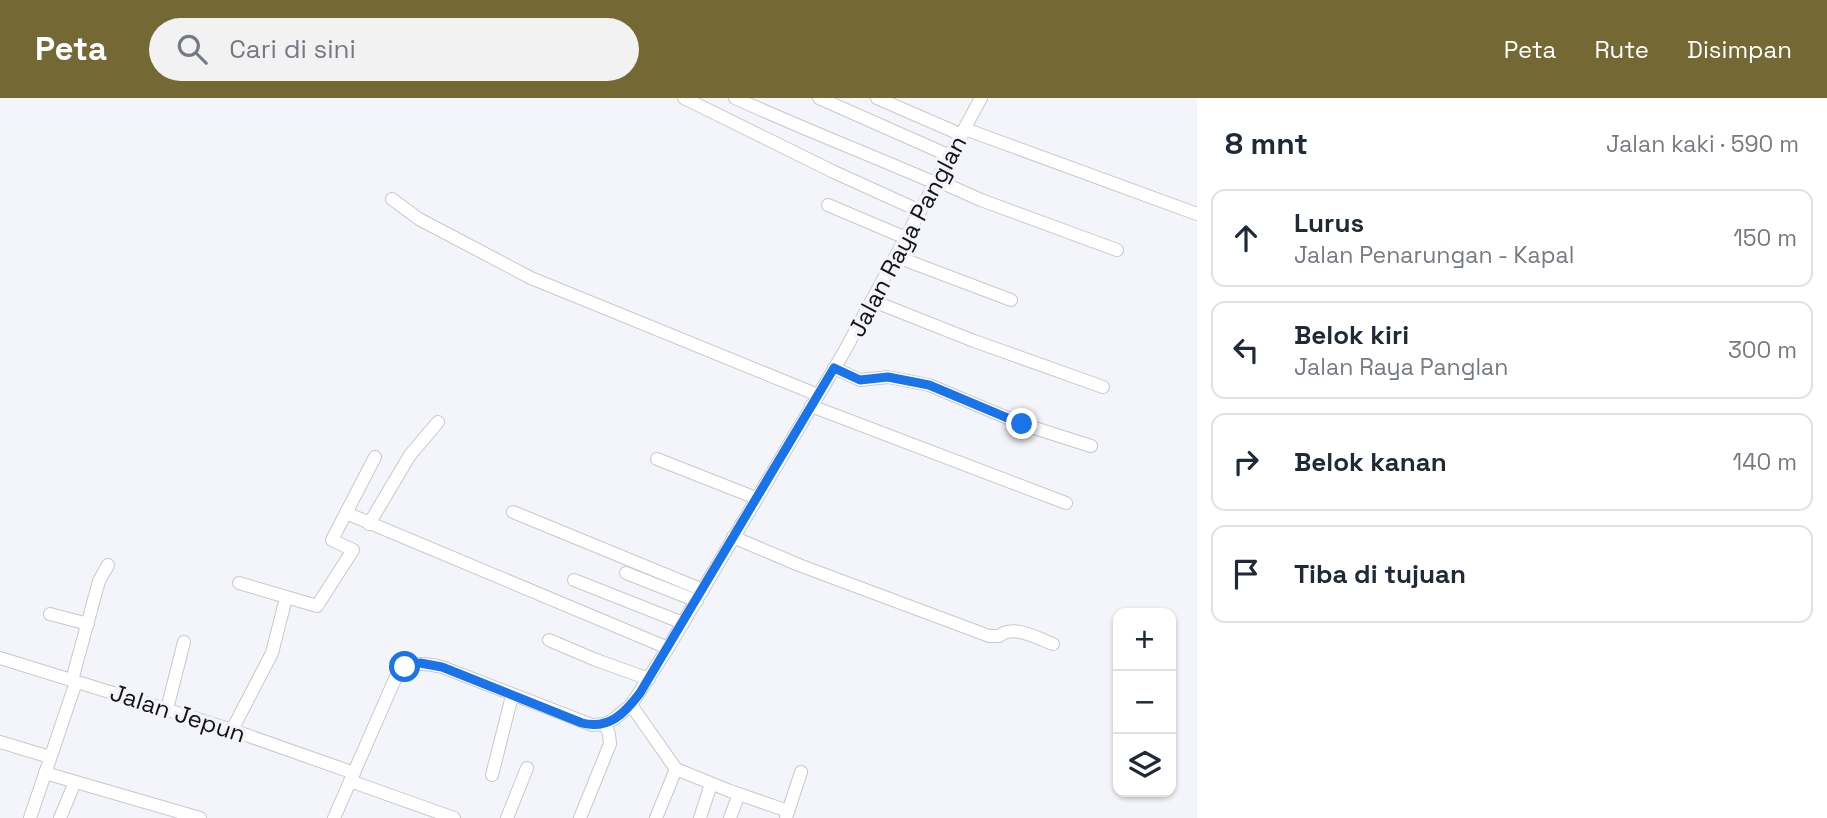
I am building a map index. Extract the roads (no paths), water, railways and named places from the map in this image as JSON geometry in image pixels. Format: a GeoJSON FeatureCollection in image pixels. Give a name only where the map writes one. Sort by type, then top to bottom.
{"type":"FeatureCollection","features":[{"type":"Feature","properties":{"kind":"street"},"geometry":{"type":"LineString","coordinates":[[684,98],[920,211]]}},
{"type":"Feature","properties":{"kind":"street"},"geometry":{"type":"LineString","coordinates":[[735,98],[823,138],[1117,250]]}},
{"type":"Feature","properties":{"kind":"street"},"geometry":{"type":"LineString","coordinates":[[820,98],[950,156]]}},
{"type":"Feature","properties":{"kind":"street"},"geometry":{"type":"LineString","coordinates":[[877,98],[964,132],[1197,214]]}},
{"type":"Feature","properties":{"kind":"street","name":"Jalan Raya Panglan"},"geometry":{"type":"LineString","coordinates":[[605,724],[626,710],[649,679],[700,595],[873,301],[981,98]]}},
{"type":"Feature","properties":{"kind":"street"},"geometry":{"type":"LineString","coordinates":[[392,199],[419,219],[531,278],[814,400],[1066,503]]}},
{"type":"Feature","properties":{"kind":"street"},"geometry":{"type":"LineString","coordinates":[[828,205],[906,238]]}},
{"type":"Feature","properties":{"kind":"street"},"geometry":{"type":"LineString","coordinates":[[897,257],[1011,300]]}},
{"type":"Feature","properties":{"kind":"street"},"geometry":{"type":"LineString","coordinates":[[873,301],[1103,387]]}},
{"type":"Feature","properties":{"kind":"street"},"geometry":{"type":"LineString","coordinates":[[834,368],[860,380],[888,377],[929,385],[1022,424],[1091,446]]}},
{"type":"Feature","properties":{"kind":"street"},"geometry":{"type":"LineString","coordinates":[[369,524],[410,455],[438,422]]}},
{"type":"Feature","properties":{"kind":"street"},"geometry":{"type":"LineString","coordinates":[[239,583],[317,606],[353,550],[332,540],[375,457]]}},
{"type":"Feature","properties":{"kind":"street"},"geometry":{"type":"LineString","coordinates":[[657,459],[756,498]]}},
{"type":"Feature","properties":{"kind":"street"},"geometry":{"type":"LineString","coordinates":[[513,512],[700,595]]}},
{"type":"Feature","properties":{"kind":"street"},"geometry":{"type":"LineString","coordinates":[[346,513],[668,648]]}},
{"type":"Feature","properties":{"kind":"street"},"geometry":{"type":"LineString","coordinates":[[733,537],[799,565],[989,636],[999,636],[1012,630],[1053,644]]}},
{"type":"Feature","properties":{"kind":"street"},"geometry":{"type":"LineString","coordinates":[[30,818],[74,681],[102,575],[108,565]]}},
{"type":"Feature","properties":{"kind":"street"},"geometry":{"type":"LineString","coordinates":[[626,573],[700,595]]}},
{"type":"Feature","properties":{"kind":"street"},"geometry":{"type":"LineString","coordinates":[[574,580],[683,623]]}},
{"type":"Feature","properties":{"kind":"street"},"geometry":{"type":"LineString","coordinates":[[232,730],[272,653],[286,598]]}},
{"type":"Feature","properties":{"kind":"street"},"geometry":{"type":"LineString","coordinates":[[50,614],[88,624]]}},
{"type":"Feature","properties":{"kind":"street"},"geometry":{"type":"LineString","coordinates":[[549,640],[649,679]]}},
{"type":"Feature","properties":{"kind":"street"},"geometry":{"type":"LineString","coordinates":[[167,709],[184,642]]}},
{"type":"Feature","properties":{"kind":"street","name":"Jalan Jepun"},"geometry":{"type":"LineString","coordinates":[[0,658],[232,730],[454,818]]}},
{"type":"Feature","properties":{"kind":"street"},"geometry":{"type":"LineString","coordinates":[[334,818],[395,679],[405,667],[420,663],[442,667],[582,723],[605,724],[610,744]]}},
{"type":"Feature","properties":{"kind":"street"},"geometry":{"type":"LineString","coordinates":[[492,775],[512,696]]}},
{"type":"Feature","properties":{"kind":"street"},"geometry":{"type":"LineString","coordinates":[[580,818],[610,744],[617,737],[626,710]]}},
{"type":"Feature","properties":{"kind":"street"},"geometry":{"type":"LineString","coordinates":[[626,710],[676,768],[787,814],[801,772]]}},
{"type":"Feature","properties":{"kind":"street"},"geometry":{"type":"LineString","coordinates":[[0,742],[50,757]]}},
{"type":"Feature","properties":{"kind":"street"},"geometry":{"type":"LineString","coordinates":[[508,818],[527,768]]}},
{"type":"Feature","properties":{"kind":"street"},"geometry":{"type":"LineString","coordinates":[[656,818],[676,768]]}},
{"type":"Feature","properties":{"kind":"street"},"geometry":{"type":"LineString","coordinates":[[45,773],[200,818]]}},
{"type":"Feature","properties":{"kind":"street"},"geometry":{"type":"LineString","coordinates":[[60,818],[75,782]]}},
{"type":"Feature","properties":{"kind":"street"},"geometry":{"type":"LineString","coordinates":[[700,818],[711,784]]}},
{"type":"Feature","properties":{"kind":"street"},"geometry":{"type":"LineString","coordinates":[[730,818],[739,794]]}}]}
